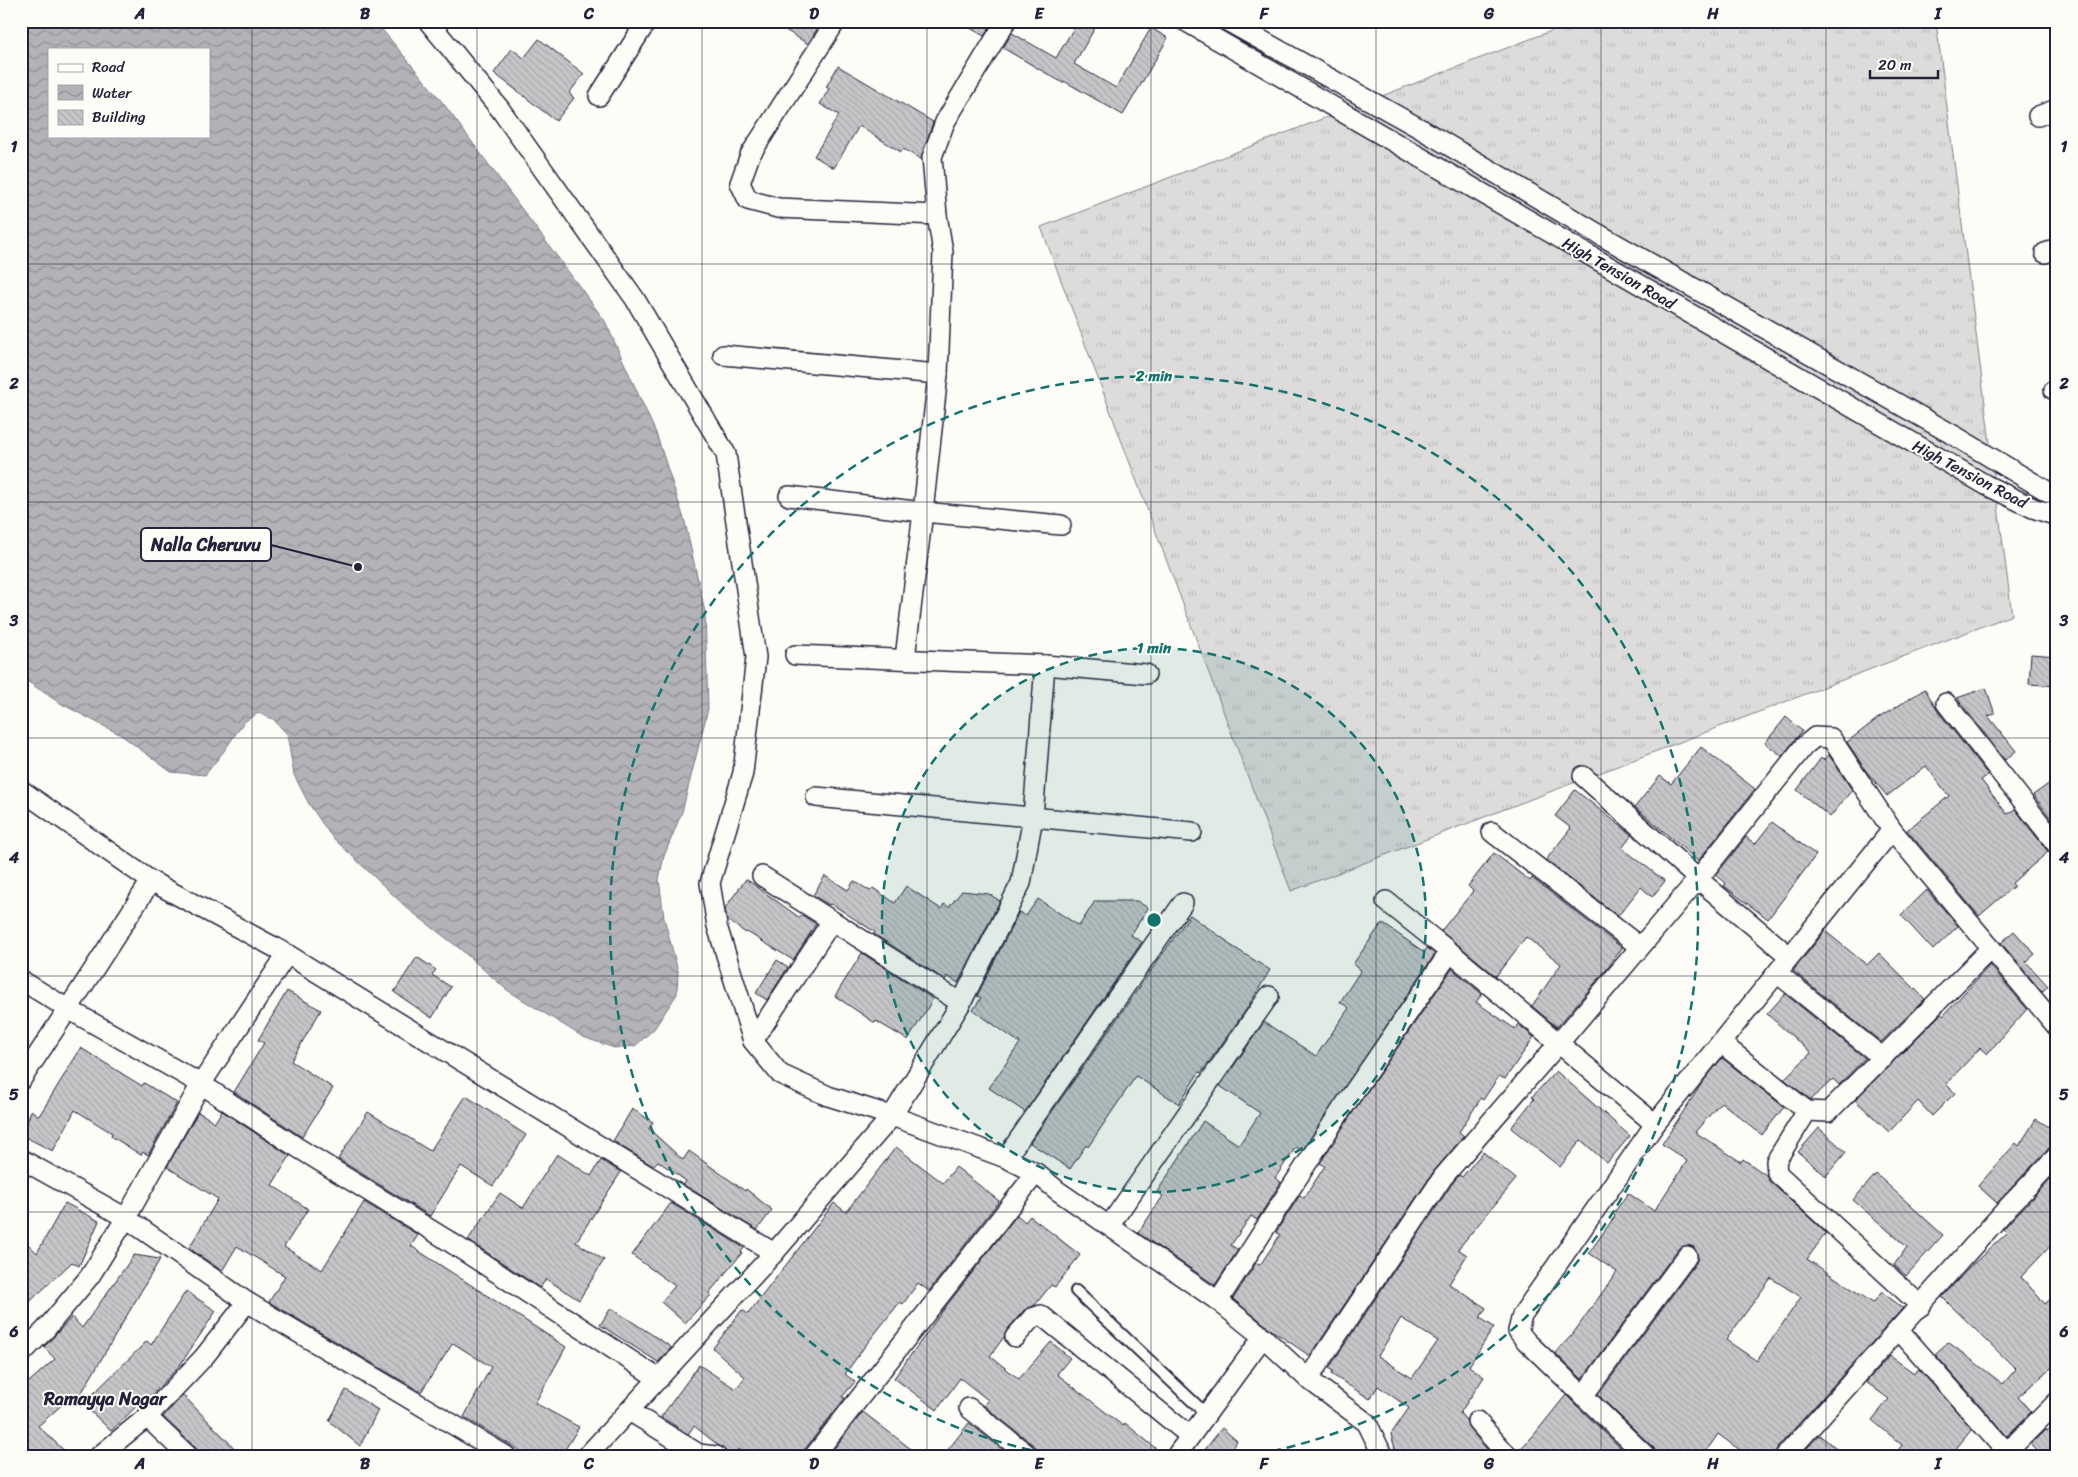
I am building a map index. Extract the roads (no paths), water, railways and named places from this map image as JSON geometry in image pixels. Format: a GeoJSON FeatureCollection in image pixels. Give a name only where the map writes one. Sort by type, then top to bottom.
{"type":"FeatureCollection","features":[{"type":"Feature","properties":{"kind":"street"},"geometry":{"type":"LineString","coordinates":[[428,21],[500,109],[635,299],[726,454],[756,657],[743,773],[710,883],[717,926],[753,1041],[780,1074],[828,1096],[892,1116],[1006,1158],[1036,1173],[1058,1191],[1218,1301],[1263,1337],[1308,1380],[1367,1423],[1384,1456]]}},
{"type":"Feature","properties":{"kind":"street"},"geometry":{"type":"LineString","coordinates":[[599,96],[647,21]]}},
{"type":"Feature","properties":{"kind":"street"},"geometry":{"type":"LineString","coordinates":[[836,21],[750,155],[740,183],[748,200],[778,208],[937,216]]}},
{"type":"Feature","properties":{"kind":"street"},"geometry":{"type":"LineString","coordinates":[[905,658],[938,374],[943,252],[937,216],[932,157],[945,122],[1006,21]]}},
{"type":"Feature","properties":{"kind":"street","name":"High Tension Road"},"geometry":{"type":"LineString","coordinates":[[1185,21],[1986,485],[2033,508],[2057,516]]}},
{"type":"Feature","properties":{"kind":"street","name":"High Tension Road"},"geometry":{"type":"LineString","coordinates":[[1227,21],[1421,129],[1595,232],[1947,432],[2057,497]]}},
{"type":"Feature","properties":{"kind":"street"},"geometry":{"type":"LineString","coordinates":[[1233,49],[1246,32]]}},
{"type":"Feature","properties":{"kind":"street"},"geometry":{"type":"LineString","coordinates":[[1304,91],[1317,71]]}},
{"type":"Feature","properties":{"kind":"street"},"geometry":{"type":"LineString","coordinates":[[2038,116],[2057,109]]}},
{"type":"Feature","properties":{"kind":"street"},"geometry":{"type":"LineString","coordinates":[[723,355],[938,374]]}},
{"type":"Feature","properties":{"kind":"street"},"geometry":{"type":"LineString","coordinates":[[789,496],[923,512],[1061,525]]}},
{"type":"Feature","properties":{"kind":"street"},"geometry":{"type":"LineString","coordinates":[[794,655],[1045,665],[1146,674]]}},
{"type":"Feature","properties":{"kind":"street"},"geometry":{"type":"LineString","coordinates":[[587,1456],[774,1254],[892,1116],[960,1002],[1021,883],[1033,817],[1045,665]]}},
{"type":"Feature","properties":{"kind":"street"},"geometry":{"type":"LineString","coordinates":[[1946,703],[2057,844]]}},
{"type":"Feature","properties":{"kind":"street"},"geometry":{"type":"LineString","coordinates":[[1308,1380],[1443,1177],[1698,879],[1804,746],[1814,737],[1831,738],[1892,830],[2057,1027]]}},
{"type":"Feature","properties":{"kind":"street"},"geometry":{"type":"LineString","coordinates":[[1583,776],[1698,879],[1789,956]]}},
{"type":"Feature","properties":{"kind":"street"},"geometry":{"type":"LineString","coordinates":[[21,790],[150,880],[287,954],[774,1254]]}},
{"type":"Feature","properties":{"kind":"street"},"geometry":{"type":"LineString","coordinates":[[816,797],[1192,832]]}},
{"type":"Feature","properties":{"kind":"street"},"geometry":{"type":"LineString","coordinates":[[1646,1456],[1526,1342],[1518,1331],[1522,1315],[1655,1124],[1892,830]]}},
{"type":"Feature","properties":{"kind":"street"},"geometry":{"type":"LineString","coordinates":[[1492,832],[1640,947]]}},
{"type":"Feature","properties":{"kind":"street"},"geometry":{"type":"LineString","coordinates":[[762,876],[960,1002]]}},
{"type":"Feature","properties":{"kind":"street"},"geometry":{"type":"LineString","coordinates":[[21,1080],[150,880]]}},
{"type":"Feature","properties":{"kind":"street"},"geometry":{"type":"LineString","coordinates":[[1386,901],[1450,952],[1655,1124]]}},
{"type":"Feature","properties":{"kind":"street"},"geometry":{"type":"LineString","coordinates":[[1006,1158],[1183,903]]}},
{"type":"Feature","properties":{"kind":"street"},"geometry":{"type":"LineString","coordinates":[[753,1041],[832,920]]}},
{"type":"Feature","properties":{"kind":"street"},"geometry":{"type":"LineString","coordinates":[[1721,1044],[1807,1111],[1828,1112],[1991,948]]}},
{"type":"Feature","properties":{"kind":"street"},"geometry":{"type":"LineString","coordinates":[[1218,1301],[1342,1109],[1450,952]]}},
{"type":"Feature","properties":{"kind":"street"},"geometry":{"type":"LineString","coordinates":[[21,1354],[45,1330],[90,1276],[126,1218],[201,1084],[287,954]]}},
{"type":"Feature","properties":{"kind":"street"},"geometry":{"type":"LineString","coordinates":[[1777,973],[1883,1058]]}},
{"type":"Feature","properties":{"kind":"street"},"geometry":{"type":"LineString","coordinates":[[21,980],[68,1009],[201,1084],[295,1146],[444,1238],[658,1379]]}},
{"type":"Feature","properties":{"kind":"street"},"geometry":{"type":"LineString","coordinates":[[1109,1226],[1269,996]]}},
{"type":"Feature","properties":{"kind":"street"},"geometry":{"type":"LineString","coordinates":[[1807,1111],[1776,1162],[1777,1173],[1921,1306]]}},
{"type":"Feature","properties":{"kind":"street"},"geometry":{"type":"LineString","coordinates":[[1785,1456],[2009,1206],[2057,1156]]}},
{"type":"Feature","properties":{"kind":"street"},"geometry":{"type":"LineString","coordinates":[[21,1159],[126,1218],[247,1302],[506,1456]]}},
{"type":"Feature","properties":{"kind":"street"},"geometry":{"type":"LineString","coordinates":[[814,1456],[1036,1173]]}},
{"type":"Feature","properties":{"kind":"street"},"geometry":{"type":"LineString","coordinates":[[1583,1396],[1688,1256]]}},
{"type":"Feature","properties":{"kind":"street"},"geometry":{"type":"LineString","coordinates":[[99,1456],[147,1417],[204,1358],[247,1302]]}},
{"type":"Feature","properties":{"kind":"street"},"geometry":{"type":"LineString","coordinates":[[1015,1337],[1032,1318],[1041,1314],[1190,1436]]}},
{"type":"Feature","properties":{"kind":"street"},"geometry":{"type":"LineString","coordinates":[[1899,1330],[2006,1455],[2057,1402]]}},
{"type":"Feature","properties":{"kind":"street"},"geometry":{"type":"LineString","coordinates":[[1176,1456],[1263,1337]]}},
{"type":"Feature","properties":{"kind":"street"},"geometry":{"type":"LineString","coordinates":[[970,1408],[1030,1456]]}},
{"type":"Feature","properties":{"kind":"street"},"geometry":{"type":"LineString","coordinates":[[629,1411],[699,1454],[716,1456]]}},
{"type":"Feature","properties":{"kind":"street"},"geometry":{"type":"LineString","coordinates":[[147,1417],[188,1456]]}},
{"type":"Feature","properties":{"kind":"street"},"geometry":{"type":"LineString","coordinates":[[1477,1421],[1508,1456]]}},
{"type":"Feature","properties":{"kind":"lane"},"geometry":{"type":"LineString","coordinates":[[1076,1291],[1206,1414]]}},
{"type":"Feature","properties":{"kind":"water"},"geometry":{"type":"Polygon","coordinates":[[[21,21],[375,21],[443,103],[605,321],[656,433],[685,522],[705,612],[708,709],[682,812],[664,856],[659,879],[664,918],[678,971],[677,994],[654,1029],[635,1046],[614,1048],[583,1037],[507,990],[459,948],[407,908],[331,836],[309,804],[294,775],[287,734],[273,719],[258,713],[244,722],[205,775],[171,772],[121,735],[58,702],[21,677],[21,21]]]}},
{"type":"Feature","properties":{"kind":"place","name":"Nalla Cheruvu"},"geometry":{"type":"Point","coordinates":[358,567]}},
{"type":"Feature","properties":{"kind":"district","name":"Ramayya Nagar"},"geometry":{"type":"Point","coordinates":[105,1399]}}]}
